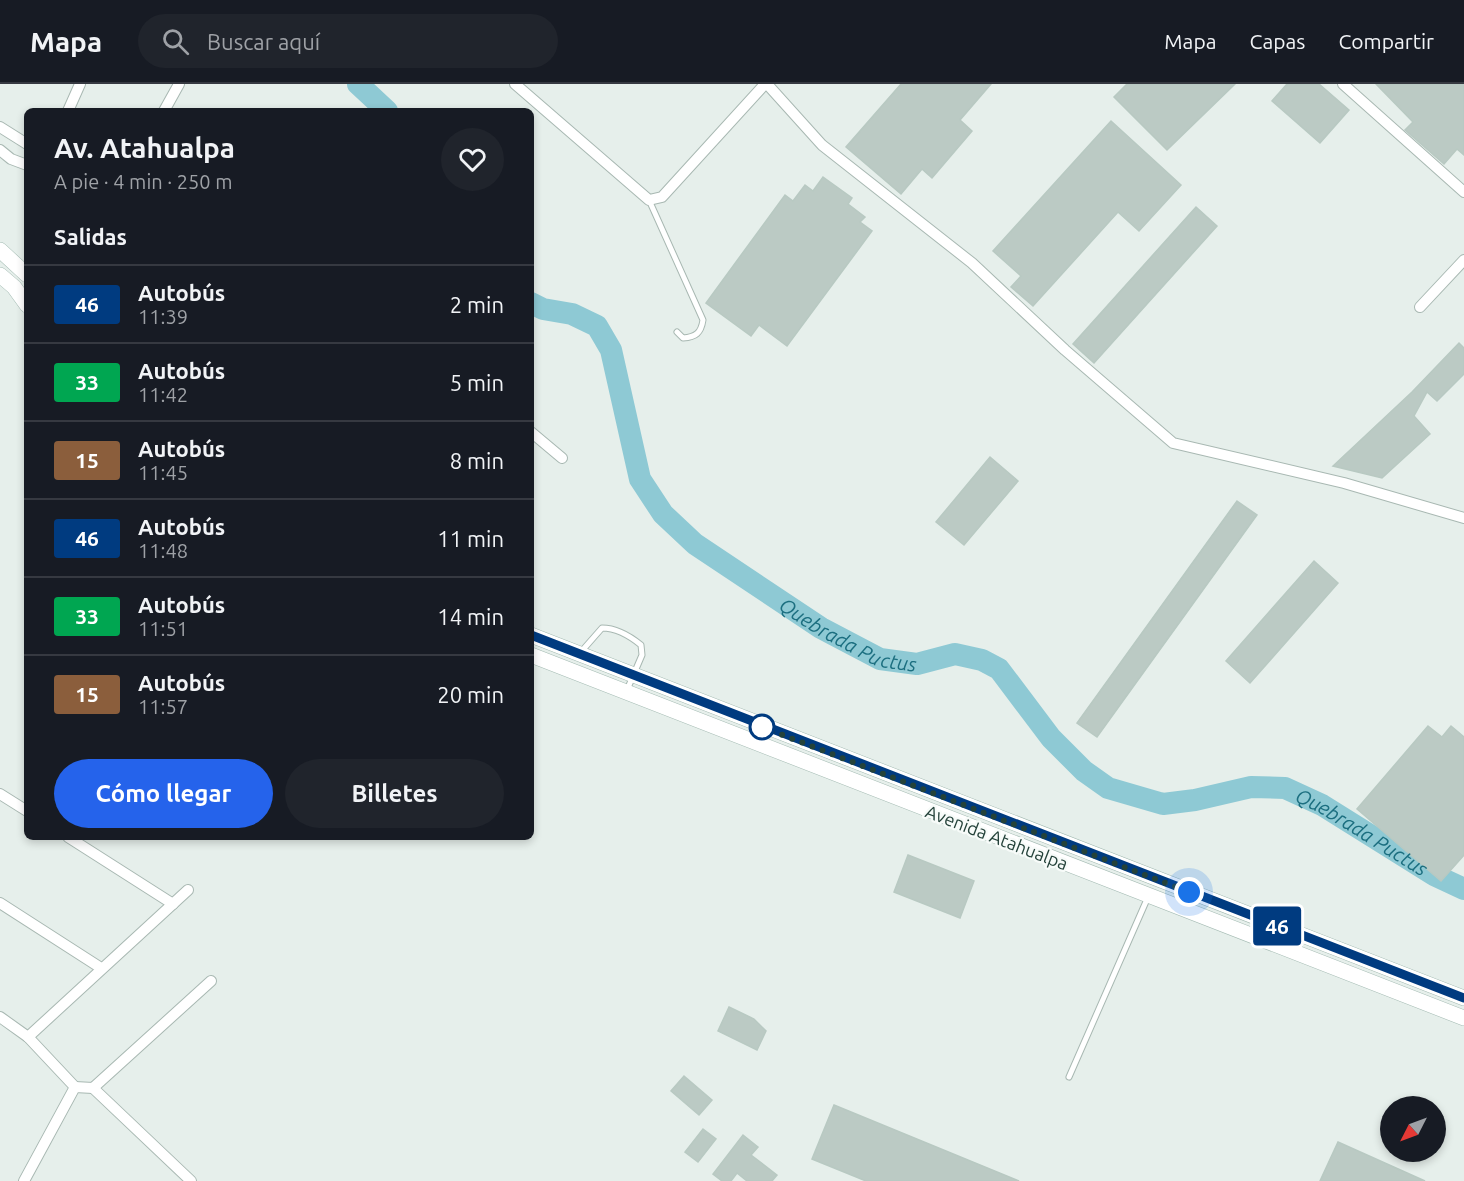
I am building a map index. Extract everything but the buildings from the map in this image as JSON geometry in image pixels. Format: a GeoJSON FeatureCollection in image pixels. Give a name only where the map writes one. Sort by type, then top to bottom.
{"type":"FeatureCollection","features":[{"type":"Feature","properties":{"kind":"main road"},"geometry":{"type":"LineString","coordinates":[[0,250],[24,272]]}},
{"type":"Feature","properties":{"kind":"main road"},"geometry":{"type":"LineString","coordinates":[[0,275],[14,287],[24,301]]}},
{"type":"Feature","properties":{"kind":"main road","name":"Avenida Atahualpa"},"geometry":{"type":"LineString","coordinates":[[534,636],[1464,998]]}},
{"type":"Feature","properties":{"kind":"main road"},"geometry":{"type":"LineString","coordinates":[[561,667],[573,652]]}},
{"type":"Feature","properties":{"kind":"main road","name":"Avenida Atahualpa"},"geometry":{"type":"LineString","coordinates":[[534,656],[747,741],[1464,1018]]}},
{"type":"Feature","properties":{"kind":"main road"},"geometry":{"type":"LineString","coordinates":[[747,741],[754,723]]}},
{"type":"Feature","properties":{"kind":"main road"},"geometry":{"type":"LineString","coordinates":[[908,803],[915,786]]}},
{"type":"Feature","properties":{"kind":"main road"},"geometry":{"type":"LineString","coordinates":[[1224,925],[1232,908]]}},
{"type":"Feature","properties":{"kind":"street"},"geometry":{"type":"LineString","coordinates":[[69,108],[80,84]]}},
{"type":"Feature","properties":{"kind":"street"},"geometry":{"type":"LineString","coordinates":[[166,108],[179,84]]}},
{"type":"Feature","properties":{"kind":"street"},"geometry":{"type":"LineString","coordinates":[[515,84],[649,200],[662,197],[766,84],[822,145],[972,263],[1065,350],[1173,443],[1344,483],[1464,518]]}},
{"type":"Feature","properties":{"kind":"street"},"geometry":{"type":"LineString","coordinates":[[1343,84],[1464,192]]}},
{"type":"Feature","properties":{"kind":"street"},"geometry":{"type":"LineString","coordinates":[[0,127],[24,142]]}},
{"type":"Feature","properties":{"kind":"street"},"geometry":{"type":"LineString","coordinates":[[0,150],[11,159],[24,164]]}},
{"type":"Feature","properties":{"kind":"street"},"geometry":{"type":"LineString","coordinates":[[1420,307],[1464,260]]}},
{"type":"Feature","properties":{"kind":"street"},"geometry":{"type":"LineString","coordinates":[[534,435],[562,458]]}},
{"type":"Feature","properties":{"kind":"street"},"geometry":{"type":"LineString","coordinates":[[0,794],[24,809]]}},
{"type":"Feature","properties":{"kind":"street"},"geometry":{"type":"LineString","coordinates":[[73,840],[172,904]]}},
{"type":"Feature","properties":{"kind":"street"},"geometry":{"type":"LineString","coordinates":[[28,1037],[188,890]]}},
{"type":"Feature","properties":{"kind":"street"},"geometry":{"type":"LineString","coordinates":[[0,903],[101,968]]}},
{"type":"Feature","properties":{"kind":"street"},"geometry":{"type":"LineString","coordinates":[[93,1088],[211,981]]}},
{"type":"Feature","properties":{"kind":"street"},"geometry":{"type":"LineString","coordinates":[[0,1017],[28,1037],[75,1087],[93,1088],[191,1181]]}},
{"type":"Feature","properties":{"kind":"street"},"geometry":{"type":"LineString","coordinates":[[24,1181],[75,1087]]}},
{"type":"Feature","properties":{"kind":"lane"},"geometry":{"type":"LineString","coordinates":[[649,200],[703,320],[702,330],[694,337],[683,338],[677,332]]}},
{"type":"Feature","properties":{"kind":"lane"},"geometry":{"type":"LineString","coordinates":[[573,652],[602,628],[611,628],[632,638],[641,645],[642,655],[626,693]]}},
{"type":"Feature","properties":{"kind":"lane"},"geometry":{"type":"LineString","coordinates":[[1069,1077],[1149,896]]}},
{"type":"Feature","properties":{"kind":"waterway","name":"Quebrada Puctus"},"geometry":{"type":"LineString","coordinates":[[358,84],[384,108]]}},
{"type":"Feature","properties":{"kind":"waterway","name":"Quebrada Puctus"},"geometry":{"type":"LineString","coordinates":[[534,304],[543,309],[572,314],[597,326],[611,350],[640,479],[663,514],[695,544],[821,628],[880,659],[917,664],[955,654],[982,660],[999,669],[1051,738],[1084,771],[1108,788],[1163,804],[1195,800],[1251,787],[1285,788],[1322,805],[1434,875],[1464,889]]}},
{"type":"Feature","properties":{"kind":"bus line","name":"46"},"geometry":{"type":"LineString","coordinates":[[534,636],[1464,998]]}},
{"type":"Feature","properties":{"kind":"route"},"geometry":{"type":"LineString","coordinates":[[762,727],[1189,892]]}}]}
